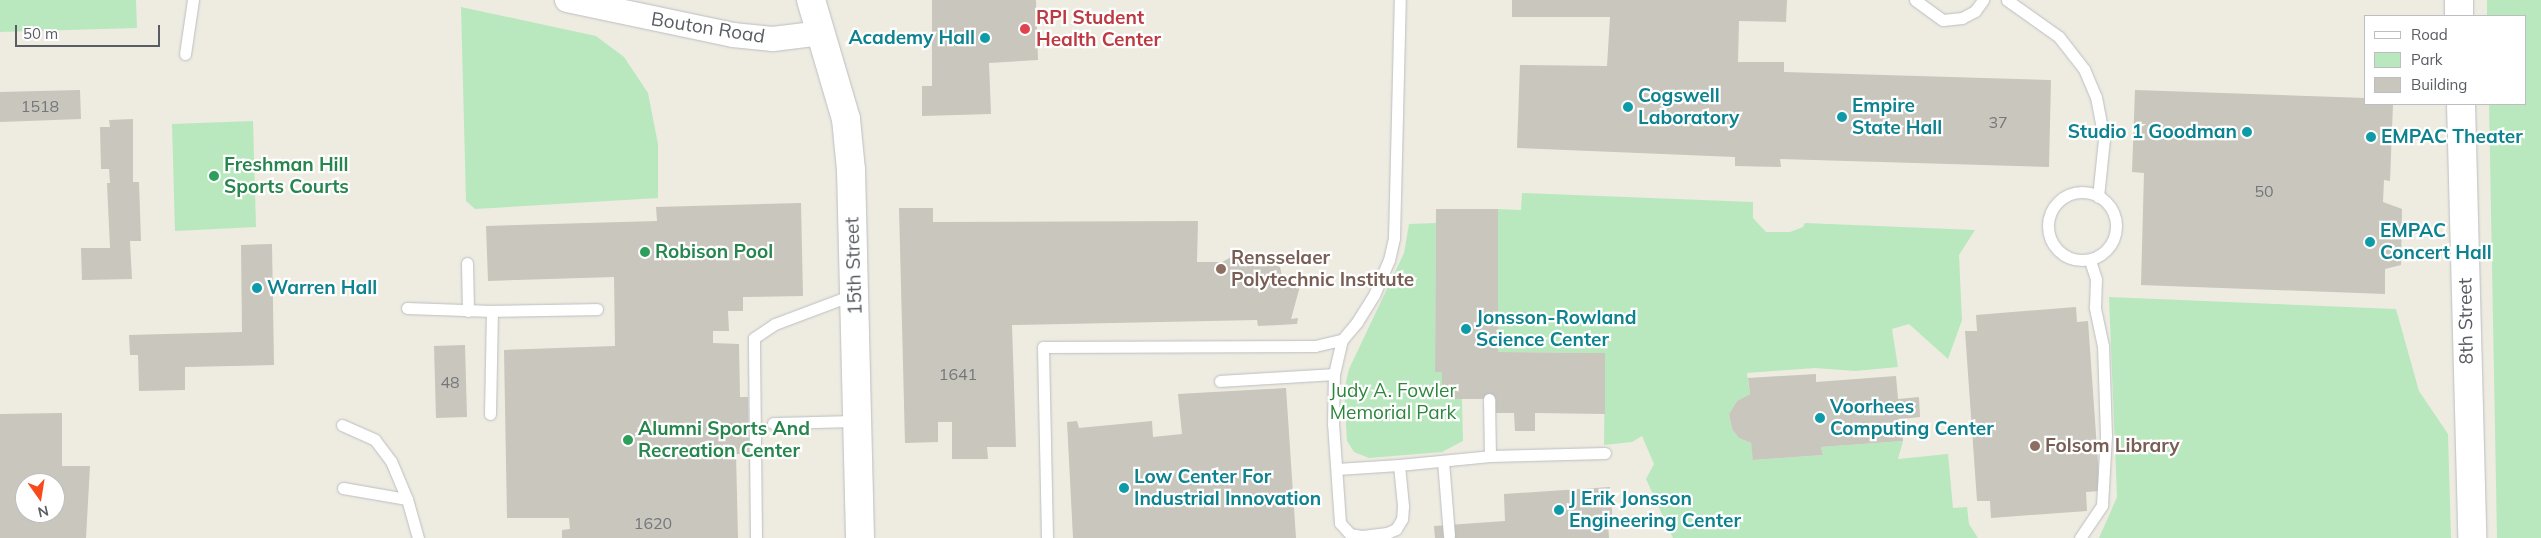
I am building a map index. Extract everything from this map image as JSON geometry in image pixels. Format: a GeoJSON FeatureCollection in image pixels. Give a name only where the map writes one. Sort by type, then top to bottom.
{"type":"FeatureCollection","features":[{"type":"Feature","properties":{"kind":"street","name":"Bouton Road"},"geometry":{"type":"LineString","coordinates":[[567,0],[733,35],[772,39],[822,33]]}},
{"type":"Feature","properties":{"kind":"street","name":"15th Street"},"geometry":{"type":"LineString","coordinates":[[811,0],[846,119],[851,170],[860,538]]}},
{"type":"Feature","properties":{"kind":"street"},"geometry":{"type":"LineString","coordinates":[[2459,0],[2459,15]]}},
{"type":"Feature","properties":{"kind":"street","name":"8th Street"},"geometry":{"type":"LineString","coordinates":[[2461,105],[2472,538]]}},
{"type":"Feature","properties":{"kind":"lane"},"geometry":{"type":"LineString","coordinates":[[185,54],[193,0]]}},
{"type":"Feature","properties":{"kind":"lane"},"geometry":{"type":"LineString","coordinates":[[1399,465],[1402,519],[1396,529],[1387,533],[1362,536],[1350,534],[1340,523],[1336,469],[1334,374],[1342,340],[1374,294],[1389,260],[1394,238],[1400,0]]}},
{"type":"Feature","properties":{"kind":"lane"},"geometry":{"type":"LineString","coordinates":[[1915,0],[1943,20],[1962,18],[1975,11],[1983,0]]}},
{"type":"Feature","properties":{"kind":"lane"},"geometry":{"type":"LineString","coordinates":[[2007,0],[2059,37],[2075,54],[2087,77],[2096,97],[2104,140],[2098,197]]}},
{"type":"Feature","properties":{"kind":"lane"},"geometry":{"type":"LineString","coordinates":[[2077,193],[2098,197],[2113,211],[2116,232],[2109,247],[2090,260],[2074,259],[2060,252],[2051,240],[2048,224],[2053,210],[2063,199],[2077,193]]}},
{"type":"Feature","properties":{"kind":"lane"},"geometry":{"type":"LineString","coordinates":[[2080,538],[2102,505],[2106,451],[2102,346],[2095,307],[2096,279],[2090,260]]}},
{"type":"Feature","properties":{"kind":"lane"},"geometry":{"type":"LineString","coordinates":[[467,263],[468,311]]}},
{"type":"Feature","properties":{"kind":"lane"},"geometry":{"type":"LineString","coordinates":[[756,538],[754,338],[775,324],[855,294]]}},
{"type":"Feature","properties":{"kind":"lane"},"geometry":{"type":"LineString","coordinates":[[407,308],[468,311],[597,310]]}},
{"type":"Feature","properties":{"kind":"lane"},"geometry":{"type":"LineString","coordinates":[[490,414],[492,311]]}},
{"type":"Feature","properties":{"kind":"lane"},"geometry":{"type":"LineString","coordinates":[[1047,538],[1043,347],[1315,346],[1342,340]]}},
{"type":"Feature","properties":{"kind":"lane"},"geometry":{"type":"LineString","coordinates":[[1220,381],[1334,374]]}},
{"type":"Feature","properties":{"kind":"lane"},"geometry":{"type":"LineString","coordinates":[[1489,399],[1490,456]]}},
{"type":"Feature","properties":{"kind":"lane"},"geometry":{"type":"LineString","coordinates":[[773,423],[857,421]]}},
{"type":"Feature","properties":{"kind":"lane"},"geometry":{"type":"LineString","coordinates":[[342,425],[375,440],[391,461],[407,498],[418,538]]}},
{"type":"Feature","properties":{"kind":"lane"},"geometry":{"type":"LineString","coordinates":[[1336,469],[1490,456],[1605,453]]}},
{"type":"Feature","properties":{"kind":"lane"},"geometry":{"type":"LineString","coordinates":[[1443,461],[1449,536]]}},
{"type":"Feature","properties":{"kind":"lane"},"geometry":{"type":"LineString","coordinates":[[343,488],[407,498]]}},
{"type":"Feature","properties":{"kind":"green space"},"geometry":{"type":"Polygon","coordinates":[[[0,0],[136,0],[137,28],[0,32],[0,0]]]}},
{"type":"Feature","properties":{"kind":"green space"},"geometry":{"type":"Polygon","coordinates":[[[2487,0],[2541,0],[2541,538],[2497,538],[2489,105],[2526,105],[2526,15],[2487,15],[2487,0]]]}},
{"type":"Feature","properties":{"kind":"green space"},"geometry":{"type":"Polygon","coordinates":[[[461,7],[596,36],[624,57],[648,93],[658,144],[658,198],[475,209],[466,201],[461,7]]]}},
{"type":"Feature","properties":{"kind":"green space","name":"Freshman Hill Sports Courts"},"geometry":{"type":"Polygon","coordinates":[[[253,121],[256,227],[175,231],[172,124],[253,121]]]}},
{"type":"Feature","properties":{"kind":"green space"},"geometry":{"type":"Polygon","coordinates":[[[1522,193],[1753,202],[1753,218],[1766,232],[1790,232],[1803,227],[1805,223],[1975,230],[1959,255],[1962,320],[1948,359],[1909,324],[1892,329],[1898,367],[1855,371],[1815,368],[1747,373],[1750,394],[1737,401],[1729,414],[1732,429],[1739,438],[1751,443],[1754,460],[1823,455],[1821,447],[1903,441],[1898,459],[1948,454],[1953,508],[1967,507],[1969,524],[1978,538],[1673,538],[1646,479],[1654,464],[1642,436],[1632,442],[1604,445],[1605,353],[1498,352],[1498,209],[1521,210],[1522,193]]]}},
{"type":"Feature","properties":{"kind":"green space","name":"Judy A. Fowler Memorial Park"},"geometry":{"type":"Polygon","coordinates":[[[1436,223],[1435,372],[1442,372],[1442,399],[1462,399],[1463,441],[1442,452],[1369,458],[1354,452],[1347,441],[1344,390],[1349,369],[1404,253],[1409,224],[1436,223]]]}},
{"type":"Feature","properties":{"kind":"green space"},"geometry":{"type":"Polygon","coordinates":[[[2109,297],[2396,309],[2419,391],[2448,434],[2451,538],[2099,538],[2117,497],[2109,297]]]}},
{"type":"Feature","properties":{"kind":"building","name":"Academy Hall"},"geometry":{"type":"Polygon","coordinates":[[[932,0],[1036,0],[1038,60],[989,63],[991,114],[922,116],[922,86],[932,86],[932,0]]]}},
{"type":"Feature","properties":{"kind":"building"},"geometry":{"type":"Polygon","coordinates":[[[1512,0],[1787,0],[1786,22],[1739,21],[1738,62],[1784,62],[1784,72],[2051,80],[2049,167],[1780,159],[1781,167],[1735,166],[1735,157],[1517,148],[1520,65],[1607,66],[1610,17],[1512,17],[1512,0]]]}},
{"type":"Feature","properties":{"kind":"building"},"geometry":{"type":"Polygon","coordinates":[[[80,90],[81,119],[0,122],[0,92],[80,90]]]}},
{"type":"Feature","properties":{"kind":"building"},"geometry":{"type":"Polygon","coordinates":[[[2135,90],[2364,98],[2364,105],[2393,105],[2390,181],[2384,180],[2383,202],[2402,209],[2401,265],[2385,269],[2385,294],[2141,285],[2144,173],[2132,172],[2135,90]]]}},
{"type":"Feature","properties":{"kind":"building"},"geometry":{"type":"Polygon","coordinates":[[[133,119],[133,182],[139,182],[141,241],[130,241],[132,279],[82,280],[81,248],[110,248],[107,183],[110,183],[109,169],[101,169],[100,127],[110,127],[109,120],[133,119]]]}},
{"type":"Feature","properties":{"kind":"building"},"geometry":{"type":"Polygon","coordinates":[[[801,203],[803,296],[743,297],[743,311],[728,311],[729,331],[713,331],[713,343],[739,344],[740,397],[748,397],[749,454],[736,454],[738,538],[562,538],[562,530],[570,529],[569,518],[507,518],[504,350],[615,346],[614,277],[488,281],[486,226],[657,221],[656,207],[801,203]]]}},
{"type":"Feature","properties":{"kind":"building"},"geometry":{"type":"Polygon","coordinates":[[[899,208],[933,208],[933,222],[1198,221],[1197,262],[1222,262],[1233,256],[1245,263],[1262,261],[1280,267],[1282,276],[1290,279],[1292,284],[1300,286],[1291,319],[1298,318],[1297,324],[1258,326],[1257,320],[1012,325],[1016,447],[987,447],[988,459],[952,459],[952,422],[938,422],[938,442],[905,443],[899,208]]]}},
{"type":"Feature","properties":{"kind":"building","name":"Jonsson-Rowland Science Center"},"geometry":{"type":"Polygon","coordinates":[[[1436,209],[1498,209],[1498,352],[1605,353],[1605,414],[1535,413],[1535,431],[1515,431],[1514,413],[1496,413],[1496,399],[1442,399],[1442,372],[1435,372],[1436,209]]]}},
{"type":"Feature","properties":{"kind":"building","name":"Warren Hall"},"geometry":{"type":"Polygon","coordinates":[[[272,244],[274,365],[185,367],[185,390],[139,391],[138,355],[130,355],[129,335],[242,332],[241,245],[272,244]]]}},
{"type":"Feature","properties":{"kind":"building","name":"Folsom Library"},"geometry":{"type":"Polygon","coordinates":[[[2076,307],[2077,322],[2088,321],[2100,491],[2086,492],[2087,511],[1991,518],[1990,501],[1977,501],[1965,331],[1977,331],[1976,315],[2076,307]]]}},
{"type":"Feature","properties":{"kind":"building"},"geometry":{"type":"Polygon","coordinates":[[[465,345],[467,417],[436,418],[434,346],[465,345]]]}},
{"type":"Feature","properties":{"kind":"building","name":"Voorhees Computing Center"},"geometry":{"type":"Polygon","coordinates":[[[1816,374],[1816,382],[1896,376],[1898,399],[1919,397],[1920,417],[1902,419],[1903,441],[1821,447],[1823,455],[1753,460],[1751,443],[1739,438],[1732,429],[1729,414],[1737,401],[1750,394],[1748,378],[1816,374]]]}},
{"type":"Feature","properties":{"kind":"building"},"geometry":{"type":"Polygon","coordinates":[[[1286,388],[1296,538],[1073,538],[1067,422],[1077,421],[1079,428],[1152,421],[1153,437],[1182,434],[1178,394],[1286,388]]]}},
{"type":"Feature","properties":{"kind":"building"},"geometry":{"type":"Polygon","coordinates":[[[62,413],[62,466],[90,466],[86,538],[0,538],[0,414],[62,413]]]}},
{"type":"Feature","properties":{"kind":"building","name":"J Erik Jonsson Engineering Center"},"geometry":{"type":"Polygon","coordinates":[[[1610,487],[1613,523],[1608,523],[1609,538],[1435,538],[1434,526],[1505,521],[1504,494],[1610,487]]]}},
{"type":"Feature","properties":{"kind":"place","name":"RPI Student Health Center"},"geometry":{"type":"Point","coordinates":[1025,29]}},
{"type":"Feature","properties":{"kind":"place","name":"Academy Hall"},"geometry":{"type":"Point","coordinates":[985,38]}},
{"type":"Feature","properties":{"kind":"place","name":"Cogswell Laboratory"},"geometry":{"type":"Point","coordinates":[1628,107]}},
{"type":"Feature","properties":{"kind":"place","name":"Empire State Hall"},"geometry":{"type":"Point","coordinates":[1842,117]}},
{"type":"Feature","properties":{"kind":"place","name":"Studio 1 Goodman"},"geometry":{"type":"Point","coordinates":[2247,132]}},
{"type":"Feature","properties":{"kind":"place","name":"EMPAC Theater"},"geometry":{"type":"Point","coordinates":[2371,137]}},
{"type":"Feature","properties":{"kind":"place","name":"Freshman Hill Sports Courts"},"geometry":{"type":"Point","coordinates":[214,176]}},
{"type":"Feature","properties":{"kind":"place","name":"EMPAC Concert Hall"},"geometry":{"type":"Point","coordinates":[2370,242]}},
{"type":"Feature","properties":{"kind":"place","name":"Robison Pool"},"geometry":{"type":"Point","coordinates":[645,252]}},
{"type":"Feature","properties":{"kind":"place","name":"Rensselaer Polytechnic Institute"},"geometry":{"type":"Point","coordinates":[1221,269]}},
{"type":"Feature","properties":{"kind":"place","name":"Warren Hall"},"geometry":{"type":"Point","coordinates":[257,288]}},
{"type":"Feature","properties":{"kind":"place","name":"Jonsson-Rowland Science Center"},"geometry":{"type":"Point","coordinates":[1466,329]}},
{"type":"Feature","properties":{"kind":"place","name":"Voorhees Computing Center"},"geometry":{"type":"Point","coordinates":[1820,418]}},
{"type":"Feature","properties":{"kind":"place","name":"Alumni Sports And Recreation Center"},"geometry":{"type":"Point","coordinates":[628,440]}},
{"type":"Feature","properties":{"kind":"place","name":"Folsom Library"},"geometry":{"type":"Point","coordinates":[2035,446]}},
{"type":"Feature","properties":{"kind":"place","name":"Low Center For Industrial Innovation"},"geometry":{"type":"Point","coordinates":[1124,488]}},
{"type":"Feature","properties":{"kind":"place","name":"J Erik Jonsson Engineering Center"},"geometry":{"type":"Point","coordinates":[1559,510]}}]}
